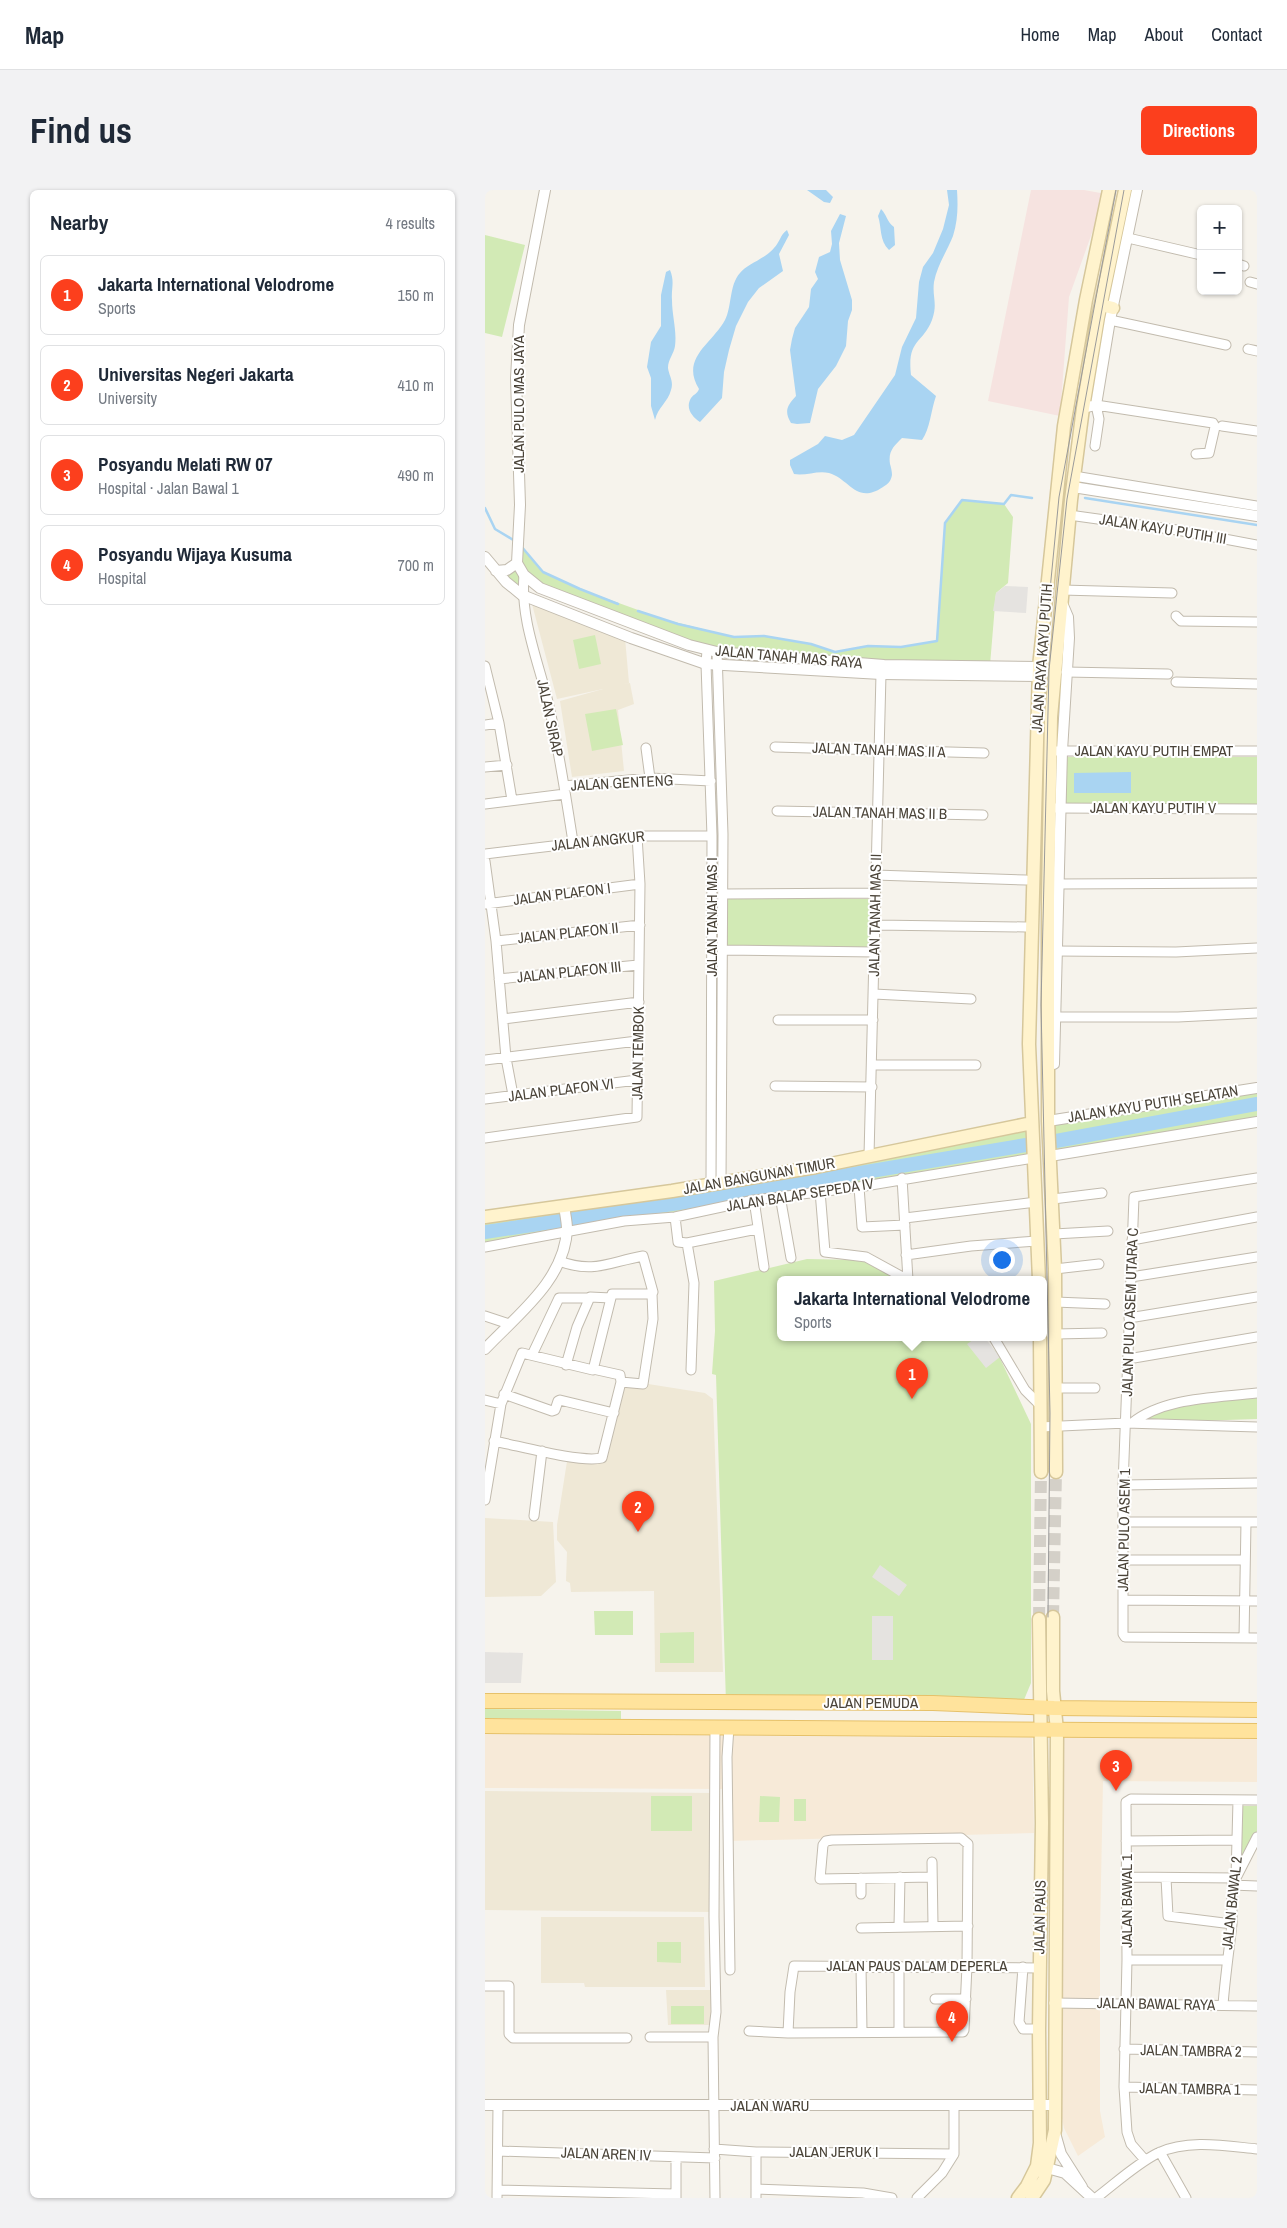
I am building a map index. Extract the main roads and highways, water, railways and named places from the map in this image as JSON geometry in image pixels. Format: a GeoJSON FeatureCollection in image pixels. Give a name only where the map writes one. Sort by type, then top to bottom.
{"type":"FeatureCollection","features":[{"type":"Feature","properties":{"kind":"main road","name":"JALAN RAYA KAYU PUTIH"},"geometry":{"type":"LineString","coordinates":[[1039,1276],[1029,1044],[1039,671],[1064,426],[1109,190]]}},
{"type":"Feature","properties":{"kind":"main road","name":"JALAN RAYA KAYU PUTIH"},"geometry":{"type":"LineString","coordinates":[[1056,1472],[1055,1269],[1049,1124],[1047,900],[1055,808],[1054,672],[1069,515],[1083,408],[1108,311],[1106,280],[1125,190]]}},
{"type":"Feature","properties":{"kind":"main road"},"geometry":{"type":"LineString","coordinates":[[1091,278],[1106,280]]}},
{"type":"Feature","properties":{"kind":"main road"},"geometry":{"type":"LineString","coordinates":[[1032,899],[1047,900]]}},
{"type":"Feature","properties":{"kind":"main road","name":"JALAN BANGUNAN TIMUR"},"geometry":{"type":"LineString","coordinates":[[485,1217],[564,1208],[716,1184],[1032,1128]]}},
{"type":"Feature","properties":{"kind":"main road"},"geometry":{"type":"LineString","coordinates":[[1037,1237],[1054,1234]]}},
{"type":"Feature","properties":{"kind":"main road"},"geometry":{"type":"LineString","coordinates":[[1040,1341],[1041,1472]]}},
{"type":"Feature","properties":{"kind":"main road","name":"JALAN PAUS"},"geometry":{"type":"LineString","coordinates":[[1032,2198],[1044,2180],[1055,2130],[1054,2003],[1057,1730],[1054,1708],[1053,1617]]}},
{"type":"Feature","properties":{"kind":"main road","name":"JALAN PAUS"},"geometry":{"type":"LineString","coordinates":[[1018,2198],[1027,2186],[1037,2166],[1040,2143],[1041,1730],[1039,1618]]}},
{"type":"Feature","properties":{"kind":"main road","name":"JALAN PEMUDA"},"geometry":{"type":"LineString","coordinates":[[485,1701],[933,1703],[1040,1708],[1257,1710]]}},
{"type":"Feature","properties":{"kind":"main road","name":"JALAN PEMUDA"},"geometry":{"type":"LineString","coordinates":[[485,1726],[1257,1731]]}},
{"type":"Feature","properties":{"kind":"water"},"geometry":{"type":"Polygon","coordinates":[[[807,190],[826,190],[833,197],[830,203],[824,202],[807,190]]]}},
{"type":"Feature","properties":{"kind":"water"},"geometry":{"type":"Polygon","coordinates":[[[947,190],[957,190],[956,224],[953,236],[935,276],[935,309],[932,320],[913,348],[910,363],[911,375],[936,396],[925,436],[922,440],[902,438],[896,444],[890,456],[891,479],[886,485],[874,492],[860,492],[829,473],[794,474],[790,460],[818,444],[825,436],[842,440],[854,435],[895,375],[902,347],[916,318],[919,282],[923,267],[933,253],[943,229],[949,205],[947,190]]]}},
{"type":"Feature","properties":{"kind":"water"},"geometry":{"type":"Polygon","coordinates":[[[881,209],[894,227],[895,245],[889,250],[881,234],[878,216],[881,209]]]}},
{"type":"Feature","properties":{"kind":"water"},"geometry":{"type":"Polygon","coordinates":[[[840,214],[846,216],[839,243],[840,260],[852,300],[846,346],[836,366],[818,389],[810,423],[791,423],[787,409],[796,396],[790,350],[792,339],[795,328],[809,307],[811,289],[818,279],[815,272],[819,257],[830,252],[832,244],[831,231],[840,214]]]}},
{"type":"Feature","properties":{"kind":"water"},"geometry":{"type":"Polygon","coordinates":[[[787,230],[789,235],[779,254],[783,271],[759,288],[748,302],[736,326],[729,350],[724,372],[722,398],[700,422],[694,418],[689,409],[691,398],[699,389],[694,378],[695,360],[725,320],[736,278],[743,270],[770,252],[787,230]]]}},
{"type":"Feature","properties":{"kind":"water"},"geometry":{"type":"Polygon","coordinates":[[[670,270],[673,285],[672,306],[675,334],[674,349],[668,368],[672,387],[655,420],[651,406],[651,378],[647,367],[651,342],[661,326],[661,295],[666,272],[670,270]]]}},
{"type":"Feature","properties":{"kind":"water"},"geometry":{"type":"Polygon","coordinates":[[[1131,772],[1131,793],[1074,793],[1074,773],[1131,772]]]}},
{"type":"Feature","properties":{"kind":"waterway"},"geometry":{"type":"LineString","coordinates":[[638,611],[678,624],[734,637],[764,636],[811,644],[835,652],[868,646],[901,647],[937,641],[945,523],[962,500],[1004,504],[1011,495],[1032,498]]}},
{"type":"Feature","properties":{"kind":"waterway"},"geometry":{"type":"LineString","coordinates":[[1085,498],[1257,525]]}},
{"type":"Feature","properties":{"kind":"waterway"},"geometry":{"type":"LineString","coordinates":[[485,508],[495,529],[515,541]]}},
{"type":"Feature","properties":{"kind":"waterway"},"geometry":{"type":"LineString","coordinates":[[521,546],[543,572],[618,604]]}},
{"type":"Feature","properties":{"kind":"waterway"},"geometry":{"type":"LineString","coordinates":[[1056,1141],[1257,1104]]}},
{"type":"Feature","properties":{"kind":"waterway"},"geometry":{"type":"LineString","coordinates":[[485,1232],[699,1200],[1026,1145]]}},
{"type":"Feature","properties":{"kind":"tunnel"},"geometry":{"type":"LineString","coordinates":[[1039,1619],[1041,1472]]}},
{"type":"Feature","properties":{"kind":"tunnel"},"geometry":{"type":"LineString","coordinates":[[1053,1617],[1056,1472]]}},
{"type":"Feature","properties":{"kind":"tram line"},"geometry":{"type":"LineString","coordinates":[[1047,621],[1059,497],[1116,190]]}},
{"type":"Feature","properties":{"kind":"tram line"},"geometry":{"type":"LineString","coordinates":[[1047,1276],[1041,1005],[1049,670],[1067,499],[1124,190]]}},
{"type":"Feature","properties":{"kind":"tram line"},"geometry":{"type":"LineString","coordinates":[[1047,1277],[1050,1413],[1048,1617]]}},
{"type":"Feature","properties":{"kind":"place","name":"Jakarta International Velodrome"},"geometry":{"type":"Point","coordinates":[912,1399]}},
{"type":"Feature","properties":{"kind":"place","name":"Universitas Negeri Jakarta"},"geometry":{"type":"Point","coordinates":[638,1532]}},
{"type":"Feature","properties":{"kind":"place","name":"Posyandu Melati RW 07"},"geometry":{"type":"Point","coordinates":[1116,1791]}},
{"type":"Feature","properties":{"kind":"place","name":"Posyandu Wijaya Kusuma"},"geometry":{"type":"Point","coordinates":[952,2042]}}]}
